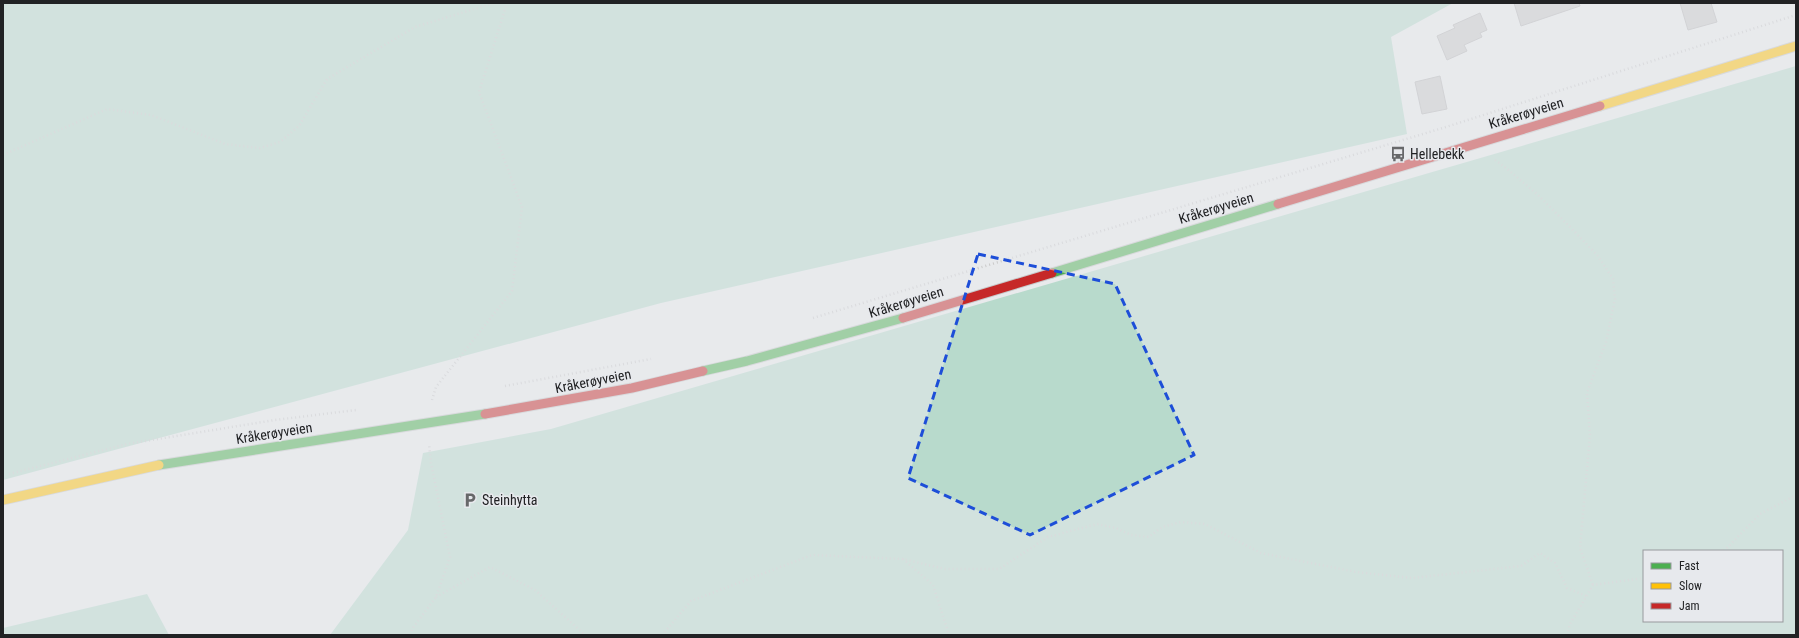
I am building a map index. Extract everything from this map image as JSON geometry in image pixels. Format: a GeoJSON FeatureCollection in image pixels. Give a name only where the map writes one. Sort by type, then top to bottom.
{"type":"FeatureCollection","features":[{"type":"Feature","properties":{"kind":"main road","name":"Kråkerøyveien"},"geometry":{"type":"LineString","coordinates":[[3,500],[169,463],[547,404],[632,388],[755,359],[861,330],[1044,275],[1796,46]]}},
{"type":"Feature","properties":{"kind":"path"},"geometry":{"type":"LineString","coordinates":[[3,155],[107,109],[151,115],[225,144],[260,148],[280,142],[299,126],[327,79],[415,27],[494,3]]}},
{"type":"Feature","properties":{"kind":"path"},"geometry":{"type":"LineString","coordinates":[[411,635],[412,630],[436,597],[450,557],[431,463],[426,424],[432,400],[436,387],[512,291],[522,207],[479,92],[507,3]]}},
{"type":"Feature","properties":{"kind":"path"},"geometry":{"type":"LineString","coordinates":[[806,320],[1446,127],[1796,15]]}},
{"type":"Feature","properties":{"kind":"path"},"geometry":{"type":"LineString","coordinates":[[1471,144],[1506,168],[1537,194],[1598,256],[1613,280],[1615,299],[1606,342],[1587,394],[1590,435],[1580,548],[1593,585]]}},
{"type":"Feature","properties":{"kind":"path"},"geometry":{"type":"LineString","coordinates":[[503,387],[651,359]]}},
{"type":"Feature","properties":{"kind":"path"},"geometry":{"type":"LineString","coordinates":[[424,401],[440,398]]}},
{"type":"Feature","properties":{"kind":"path"},"geometry":{"type":"LineString","coordinates":[[3,476],[127,444],[275,420],[362,409]]}},
{"type":"Feature","properties":{"kind":"path"},"geometry":{"type":"LineString","coordinates":[[1725,550],[1760,514],[1796,495]]}},
{"type":"Feature","properties":{"kind":"path"},"geometry":{"type":"LineString","coordinates":[[662,635],[691,601],[812,555],[903,559],[945,568],[999,569],[1048,537],[1097,524],[1116,528],[1131,535],[1149,537],[1162,528],[1181,522],[1205,524],[1261,553],[1356,572],[1412,578],[1521,566],[1540,553],[1555,563],[1567,588],[1586,596]]}},
{"type":"Feature","properties":{"kind":"path"},"geometry":{"type":"LineString","coordinates":[[903,559],[933,585],[949,635]]}},
{"type":"Feature","properties":{"kind":"path"},"geometry":{"type":"LineString","coordinates":[[436,597],[490,567],[535,590],[585,635]]}},
{"type":"Feature","properties":{"kind":"path"},"geometry":{"type":"LineString","coordinates":[[1567,635],[1570,624],[1593,585],[1643,578]]}},
{"type":"Feature","properties":{"kind":"highlighted area"},"geometry":{"type":"Polygon","coordinates":[[[978,254],[1115,284],[1194,455],[1030,535],[908,478],[978,254]]]}},
{"type":"Feature","properties":{"kind":"green space"},"geometry":{"type":"Polygon","coordinates":[[[3,3],[1453,3],[1391,37],[1407,134],[661,303],[3,480],[3,3]]]}},
{"type":"Feature","properties":{"kind":"green space"},"geometry":{"type":"Polygon","coordinates":[[[1796,66],[1796,635],[330,635],[408,530],[423,453],[551,429],[1796,66]]]}},
{"type":"Feature","properties":{"kind":"green space"},"geometry":{"type":"Polygon","coordinates":[[[147,594],[169,635],[3,635],[3,628],[147,594]]]}},
{"type":"Feature","properties":{"kind":"building"},"geometry":{"type":"Polygon","coordinates":[[[1514,3],[1579,3],[1580,6],[1521,26],[1514,3]]]}},
{"type":"Feature","properties":{"kind":"building"},"geometry":{"type":"Polygon","coordinates":[[[1680,3],[1711,3],[1717,22],[1688,30],[1680,3]]]}},
{"type":"Feature","properties":{"kind":"building"},"geometry":{"type":"Polygon","coordinates":[[[1480,13],[1487,30],[1480,33],[1482,37],[1464,45],[1467,51],[1447,60],[1437,36],[1455,28],[1453,25],[1480,13]]]}},
{"type":"Feature","properties":{"kind":"building"},"geometry":{"type":"Polygon","coordinates":[[[1440,76],[1447,109],[1422,114],[1415,82],[1440,76]]]}},
{"type":"Feature","properties":{"kind":"traffic: fast"},"geometry":{"type":"LineString","coordinates":[[1052,273],[1278,204]]}},
{"type":"Feature","properties":{"kind":"traffic: fast"},"geometry":{"type":"LineString","coordinates":[[703,371],[747,361],[903,318]]}},
{"type":"Feature","properties":{"kind":"traffic: fast"},"geometry":{"type":"LineString","coordinates":[[159,465],[485,414]]}},
{"type":"Feature","properties":{"kind":"traffic: slow"},"geometry":{"type":"LineString","coordinates":[[1600,106],[1796,46]]}},
{"type":"Feature","properties":{"kind":"traffic: slow"},"geometry":{"type":"LineString","coordinates":[[3,500],[159,465]]}},
{"type":"Feature","properties":{"kind":"traffic: jam"},"geometry":{"type":"LineString","coordinates":[[1278,204],[1600,106]]}},
{"type":"Feature","properties":{"kind":"traffic: jam"},"geometry":{"type":"LineString","coordinates":[[903,318],[1052,273]]}},
{"type":"Feature","properties":{"kind":"traffic: jam"},"geometry":{"type":"LineString","coordinates":[[485,414],[632,388],[703,371]]}},
{"type":"Feature","properties":{"kind":"place","name":"Hellebekk"},"geometry":{"type":"Point","coordinates":[1398,154]}},
{"type":"Feature","properties":{"kind":"place","name":"Steinhytta"},"geometry":{"type":"Point","coordinates":[470,500]}}]}
